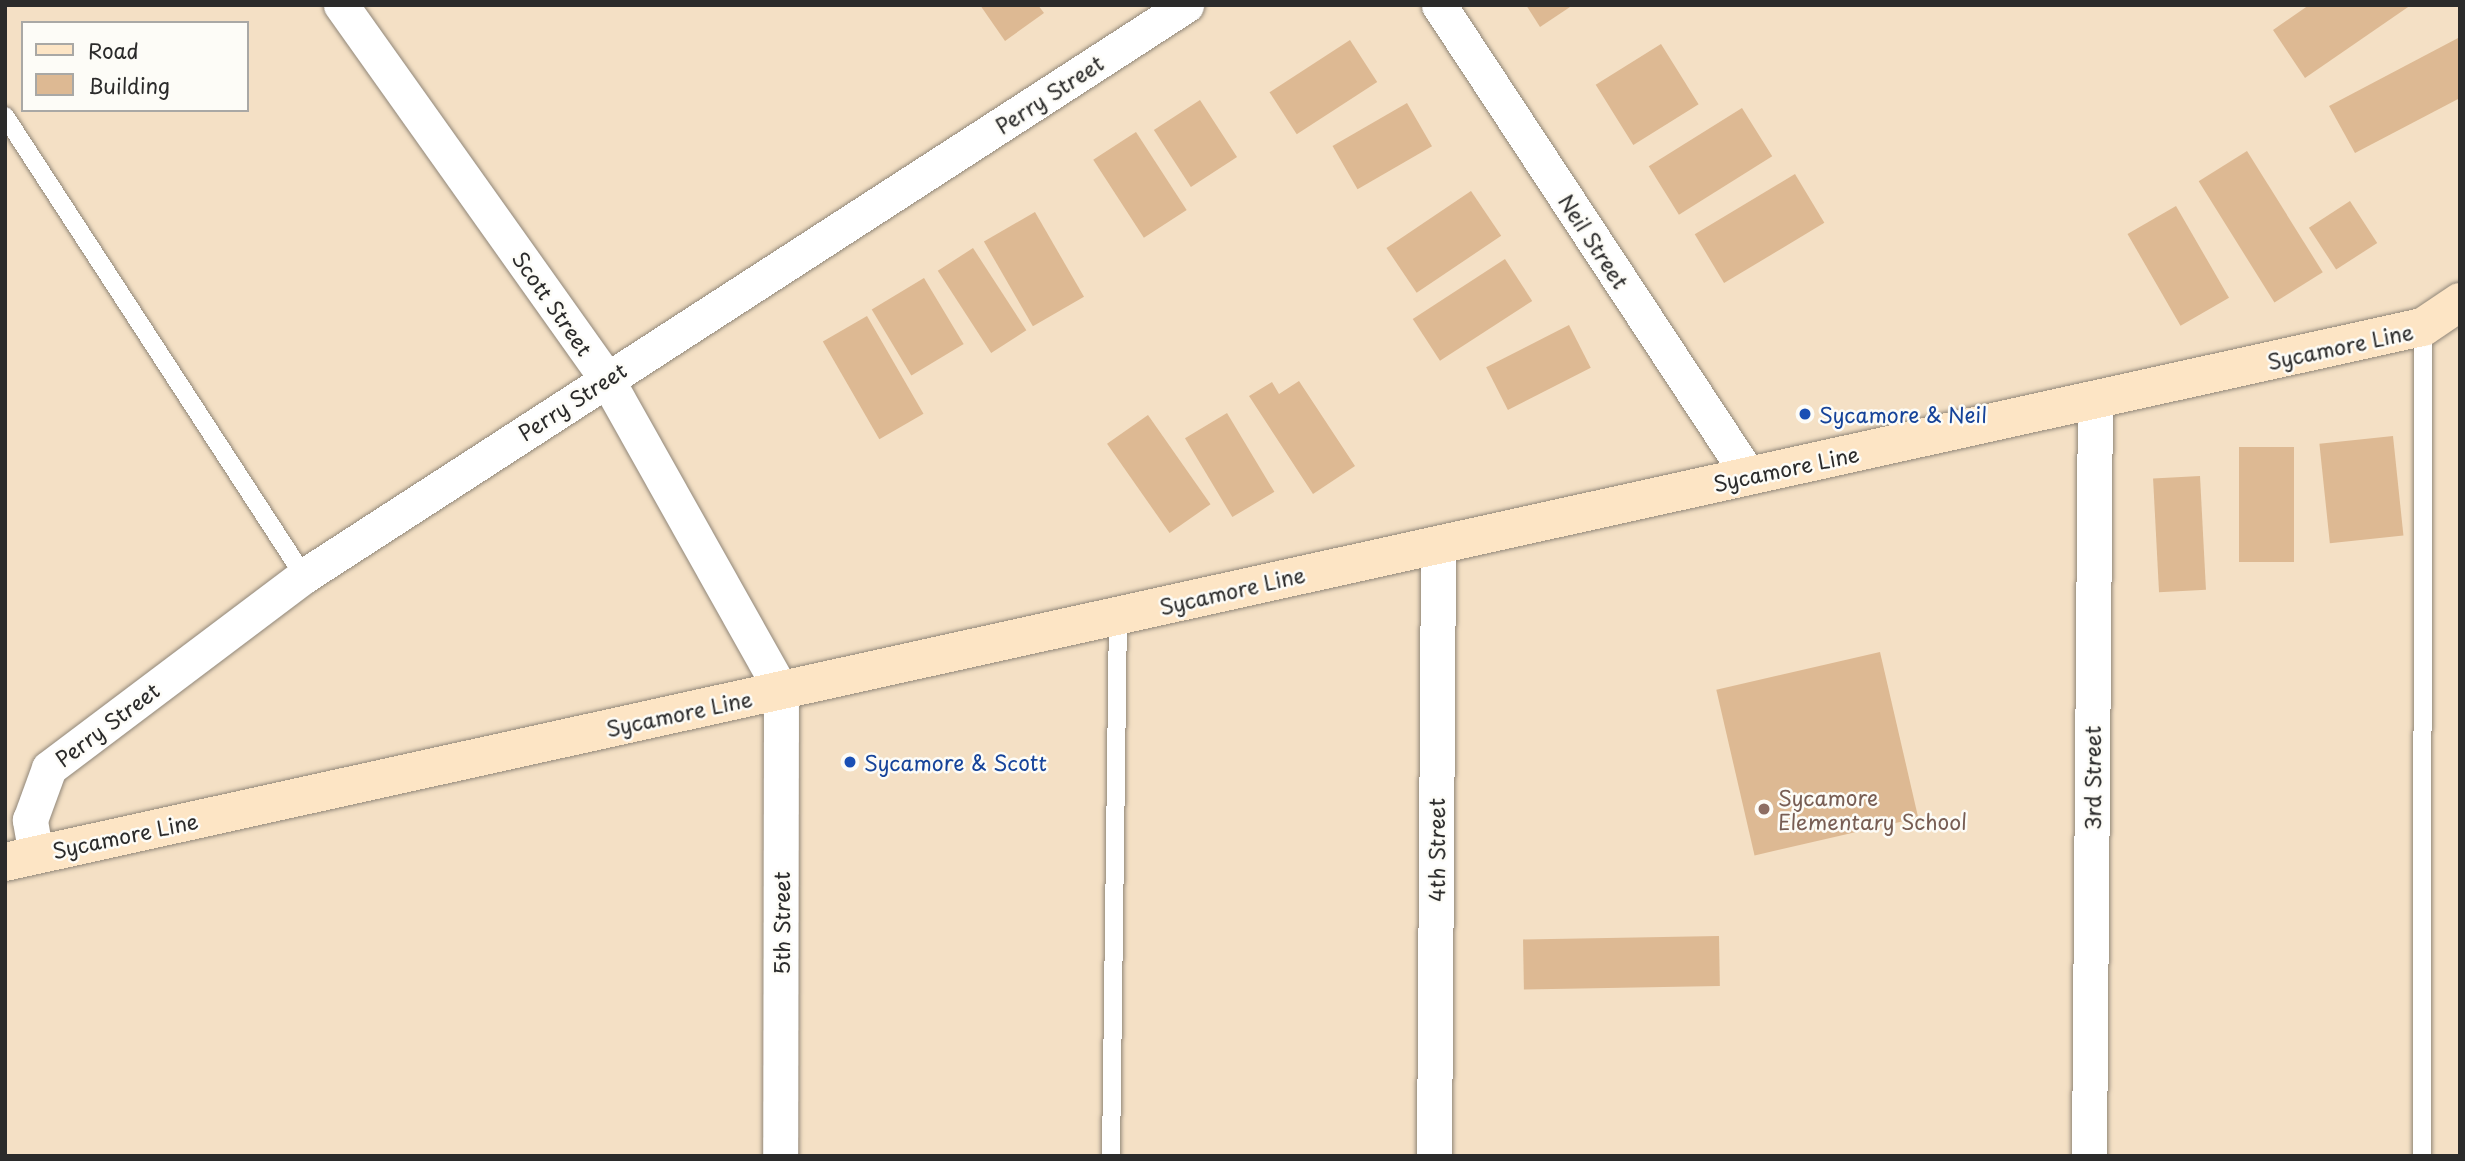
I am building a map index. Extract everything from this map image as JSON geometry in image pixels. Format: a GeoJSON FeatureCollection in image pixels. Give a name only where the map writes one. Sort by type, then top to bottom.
{"type":"FeatureCollection","features":[{"type":"Feature","properties":{"kind":"street","name":"Scott Street"},"geometry":{"type":"LineString","coordinates":[[341,5],[606,378],[781,690]]}},
{"type":"Feature","properties":{"kind":"street","name":"Perry Street"},"geometry":{"type":"LineString","coordinates":[[20,858],[30,820],[49,768],[304,576],[1186,5]]}},
{"type":"Feature","properties":{"kind":"street","name":"Neil Street"},"geometry":{"type":"LineString","coordinates":[[1438,5],[1749,476]]}},
{"type":"Feature","properties":{"kind":"street"},"geometry":{"type":"LineString","coordinates":[[2442,324],[2460,302]]}},
{"type":"Feature","properties":{"kind":"street","name":"Sycamore Line"},"geometry":{"type":"LineString","coordinates":[[20,858],[2442,324]]}},
{"type":"Feature","properties":{"kind":"street","name":"3rd Street"},"geometry":{"type":"LineString","coordinates":[[2089,1156],[2095,400]]}},
{"type":"Feature","properties":{"kind":"street","name":"4th Street"},"geometry":{"type":"LineString","coordinates":[[1434,1156],[1438,545]]}},
{"type":"Feature","properties":{"kind":"street","name":"5th Street"},"geometry":{"type":"LineString","coordinates":[[780,1156],[781,690]]}},
{"type":"Feature","properties":{"kind":"lane"},"geometry":{"type":"LineString","coordinates":[[5,116],[304,576]]}},
{"type":"Feature","properties":{"kind":"lane"},"geometry":{"type":"LineString","coordinates":[[2422,1156],[2442,324]]}},
{"type":"Feature","properties":{"kind":"lane"},"geometry":{"type":"LineString","coordinates":[[1111,1156],[1118,616]]}},
{"type":"Feature","properties":{"kind":"building"},"geometry":{"type":"Polygon","coordinates":[[[980,5],[1038,5],[1044,13],[1005,41],[980,5]]]}},
{"type":"Feature","properties":{"kind":"building"},"geometry":{"type":"Polygon","coordinates":[[[1526,5],[1573,5],[1540,27],[1526,5]]]}},
{"type":"Feature","properties":{"kind":"building"},"geometry":{"type":"Polygon","coordinates":[[[2309,5],[2411,5],[2305,78],[2273,30],[2309,5]]]}},
{"type":"Feature","properties":{"kind":"building"},"geometry":{"type":"Polygon","coordinates":[[[2460,37],[2460,98],[2355,153],[2329,106],[2460,37]]]}},
{"type":"Feature","properties":{"kind":"building"},"geometry":{"type":"Polygon","coordinates":[[[1350,40],[1377,82],[1297,134],[1269,92],[1350,40]]]}},
{"type":"Feature","properties":{"kind":"building"},"geometry":{"type":"Polygon","coordinates":[[[1661,44],[1699,104],[1633,145],[1596,85],[1661,44]]]}},
{"type":"Feature","properties":{"kind":"building"},"geometry":{"type":"Polygon","coordinates":[[[1200,100],[1237,157],[1191,187],[1154,130],[1200,100]]]}},
{"type":"Feature","properties":{"kind":"building"},"geometry":{"type":"Polygon","coordinates":[[[1407,103],[1432,146],[1358,189],[1333,146],[1407,103]]]}},
{"type":"Feature","properties":{"kind":"building"},"geometry":{"type":"Polygon","coordinates":[[[1742,108],[1772,156],[1679,215],[1649,166],[1742,108]]]}},
{"type":"Feature","properties":{"kind":"building"},"geometry":{"type":"Polygon","coordinates":[[[1136,132],[1187,210],[1144,238],[1093,160],[1136,132]]]}},
{"type":"Feature","properties":{"kind":"building"},"geometry":{"type":"Polygon","coordinates":[[[2247,151],[2323,272],[2274,302],[2199,181],[2247,151]]]}},
{"type":"Feature","properties":{"kind":"building"},"geometry":{"type":"Polygon","coordinates":[[[1795,174],[1824,223],[1724,283],[1695,234],[1795,174]]]}},
{"type":"Feature","properties":{"kind":"building"},"geometry":{"type":"Polygon","coordinates":[[[1471,191],[1501,236],[1417,293],[1386,248],[1471,191]]]}},
{"type":"Feature","properties":{"kind":"building"},"geometry":{"type":"Polygon","coordinates":[[[2350,201],[2377,243],[2336,270],[2309,228],[2350,201]]]}},
{"type":"Feature","properties":{"kind":"building"},"geometry":{"type":"Polygon","coordinates":[[[2176,206],[2229,298],[2181,326],[2128,234],[2176,206]]]}},
{"type":"Feature","properties":{"kind":"building"},"geometry":{"type":"Polygon","coordinates":[[[1035,212],[1084,297],[1033,326],[984,242],[1035,212]]]}},
{"type":"Feature","properties":{"kind":"building"},"geometry":{"type":"Polygon","coordinates":[[[973,248],[1026,330],[991,353],[938,271],[973,248]]]}},
{"type":"Feature","properties":{"kind":"building"},"geometry":{"type":"Polygon","coordinates":[[[1505,259],[1532,301],[1440,361],[1413,319],[1505,259]]]}},
{"type":"Feature","properties":{"kind":"building"},"geometry":{"type":"Polygon","coordinates":[[[924,278],[964,344],[911,375],[872,309],[924,278]]]}},
{"type":"Feature","properties":{"kind":"building"},"geometry":{"type":"Polygon","coordinates":[[[867,316],[924,414],[879,439],[823,342],[867,316]]]}},
{"type":"Feature","properties":{"kind":"building"},"geometry":{"type":"Polygon","coordinates":[[[1569,325],[1591,368],[1508,410],[1486,367],[1569,325]]]}},
{"type":"Feature","properties":{"kind":"building"},"geometry":{"type":"Polygon","coordinates":[[[1299,381],[1355,466],[1313,494],[1249,396],[1272,382],[1279,394],[1299,381]]]}},
{"type":"Feature","properties":{"kind":"building"},"geometry":{"type":"Polygon","coordinates":[[[1227,413],[1274,492],[1232,517],[1185,438],[1227,413]]]}},
{"type":"Feature","properties":{"kind":"building"},"geometry":{"type":"Polygon","coordinates":[[[1148,415],[1211,504],[1170,533],[1107,444],[1148,415]]]}},
{"type":"Feature","properties":{"kind":"building"},"geometry":{"type":"Polygon","coordinates":[[[2393,436],[2403,535],[2330,543],[2319,444],[2393,436]]]}},
{"type":"Feature","properties":{"kind":"building"},"geometry":{"type":"Polygon","coordinates":[[[2239,447],[2294,447],[2294,562],[2239,562],[2239,447]]]}},
{"type":"Feature","properties":{"kind":"building"},"geometry":{"type":"Polygon","coordinates":[[[2200,476],[2206,590],[2159,592],[2153,478],[2200,476]]]}},
{"type":"Feature","properties":{"kind":"building"},"geometry":{"type":"Polygon","coordinates":[[[1880,652],[1918,818],[1755,855],[1716,690],[1880,652]]]}},
{"type":"Feature","properties":{"kind":"building"},"geometry":{"type":"Polygon","coordinates":[[[1719,936],[1720,986],[1524,989],[1523,939],[1719,936]]]}},
{"type":"Feature","properties":{"kind":"place","name":"Sycamore & Neil"},"geometry":{"type":"Point","coordinates":[1805,414]}},
{"type":"Feature","properties":{"kind":"place","name":"Sycamore & Scott"},"geometry":{"type":"Point","coordinates":[850,762]}},
{"type":"Feature","properties":{"kind":"place","name":"Sycamore Elementary School"},"geometry":{"type":"Point","coordinates":[1764,809]}}]}
